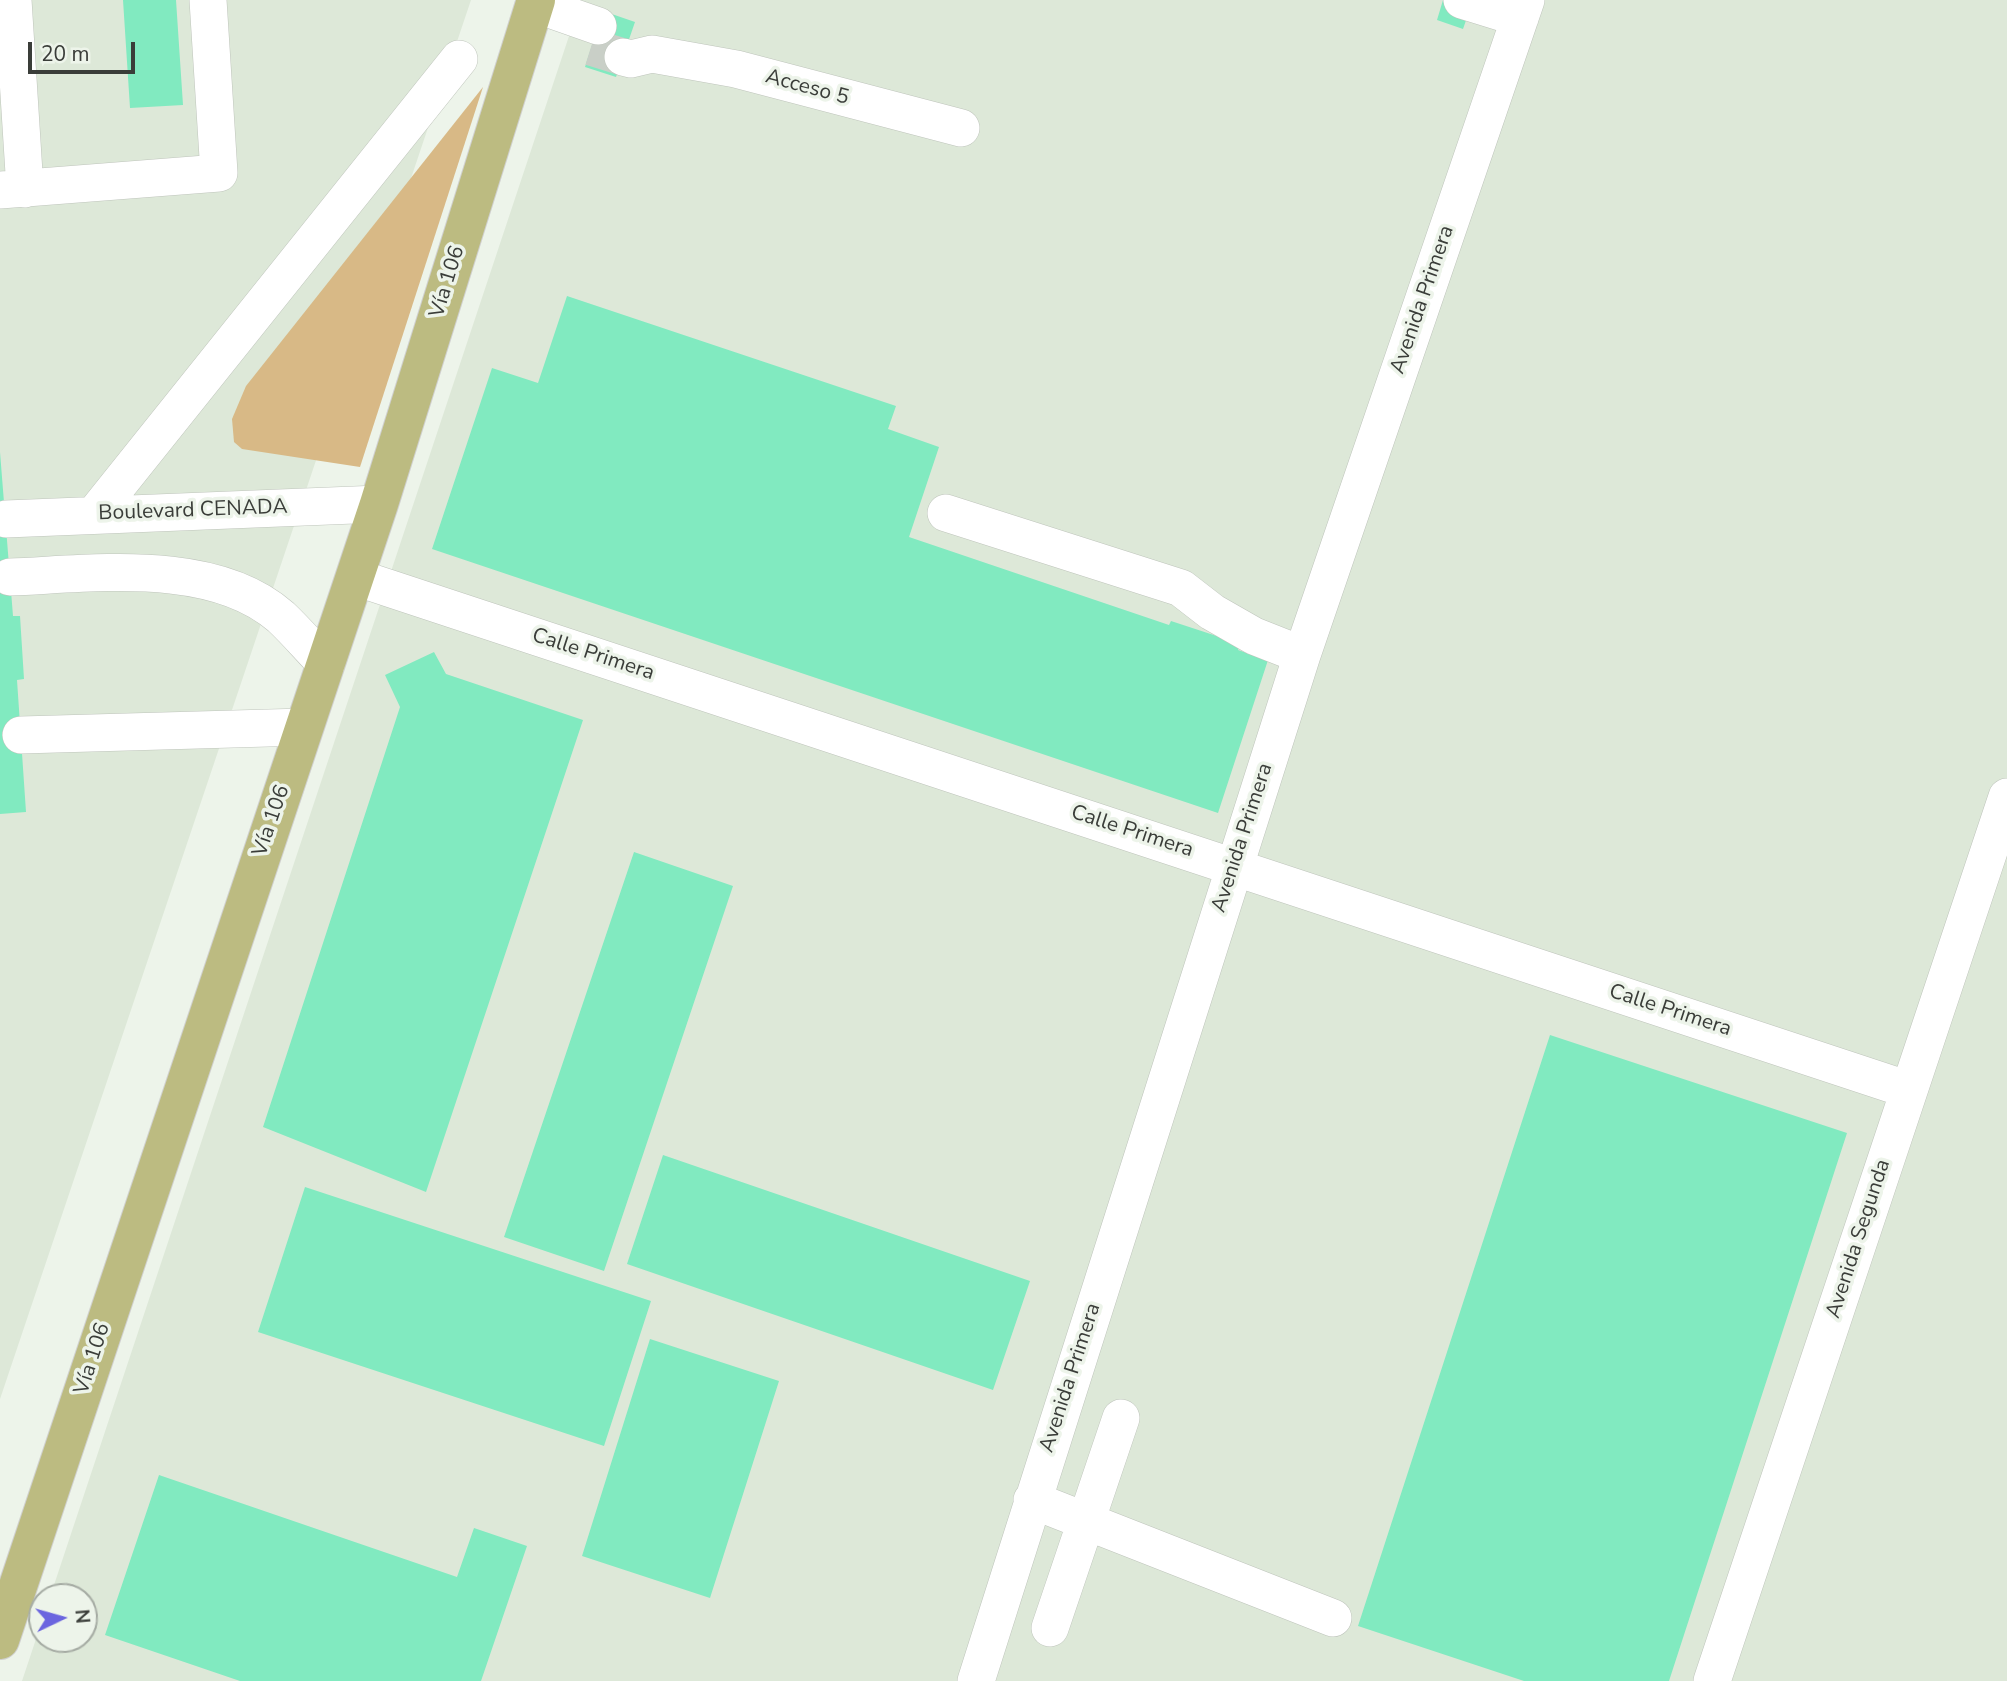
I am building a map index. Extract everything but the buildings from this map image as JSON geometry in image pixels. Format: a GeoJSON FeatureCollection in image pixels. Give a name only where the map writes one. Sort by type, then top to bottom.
{"type":"FeatureCollection","features":[{"type":"Feature","properties":{"kind":"main road","name":"Vía 106"},"geometry":{"type":"LineString","coordinates":[[0,1640],[379,504],[533,11]]}},
{"type":"Feature","properties":{"kind":"street"},"geometry":{"type":"LineString","coordinates":[[13,0],[13,190],[219,173],[208,0]]}},
{"type":"Feature","properties":{"kind":"street"},"geometry":{"type":"LineString","coordinates":[[1462,0],[1523,9]]}},
{"type":"Feature","properties":{"kind":"street","name":"Avenida Primera"},"geometry":{"type":"LineString","coordinates":[[976,1681],[1302,655],[1523,9]]}},
{"type":"Feature","properties":{"kind":"street","name":"Acceso 5"},"geometry":{"type":"LineString","coordinates":[[533,11],[619,44],[736,69],[961,128]]}},
{"type":"Feature","properties":{"kind":"street"},"geometry":{"type":"LineString","coordinates":[[94,515],[459,59]]}},
{"type":"Feature","properties":{"kind":"street","name":"Boulevard CENADA"},"geometry":{"type":"LineString","coordinates":[[6,519],[379,504]]}},
{"type":"Feature","properties":{"kind":"street"},"geometry":{"type":"LineString","coordinates":[[946,513],[1181,588],[1212,611],[1254,636],[1302,655]]}},
{"type":"Feature","properties":{"kind":"street"},"geometry":{"type":"LineString","coordinates":[[10,577],[151,572],[224,586],[280,616],[326,664]]}},
{"type":"Feature","properties":{"kind":"street","name":"Calle Primera"},"geometry":{"type":"LineString","coordinates":[[355,577],[1909,1090]]}},
{"type":"Feature","properties":{"kind":"street"},"geometry":{"type":"LineString","coordinates":[[21,734],[304,727]]}},
{"type":"Feature","properties":{"kind":"street","name":"Avenida Segunda"},"geometry":{"type":"LineString","coordinates":[[1712,1681],[2007,797]]}},
{"type":"Feature","properties":{"kind":"street"},"geometry":{"type":"LineString","coordinates":[[1051,1628],[1121,1418]]}},
{"type":"Feature","properties":{"kind":"street"},"geometry":{"type":"LineString","coordinates":[[1032,1500],[1333,1618]]}},
{"type":"Feature","properties":{"kind":"shaded area"},"geometry":{"type":"Polygon","coordinates":[[[0,0],[471,0],[0,1399],[0,0]]]}},
{"type":"Feature","properties":{"kind":"shaded area"},"geometry":{"type":"Polygon","coordinates":[[[581,0],[2007,0],[2007,1681],[22,1681],[31,1653],[98,1653],[98,1583],[55,1583],[581,0]]]}},
{"type":"Feature","properties":{"kind":"shaded area"},"geometry":{"type":"Polygon","coordinates":[[[483,87],[360,467],[242,449],[234,442],[232,419],[246,386],[483,87]]]}},
{"type":"Feature","properties":{"kind":"tunnel"},"geometry":{"type":"LineString","coordinates":[[591,47],[623,57]]}}]}
